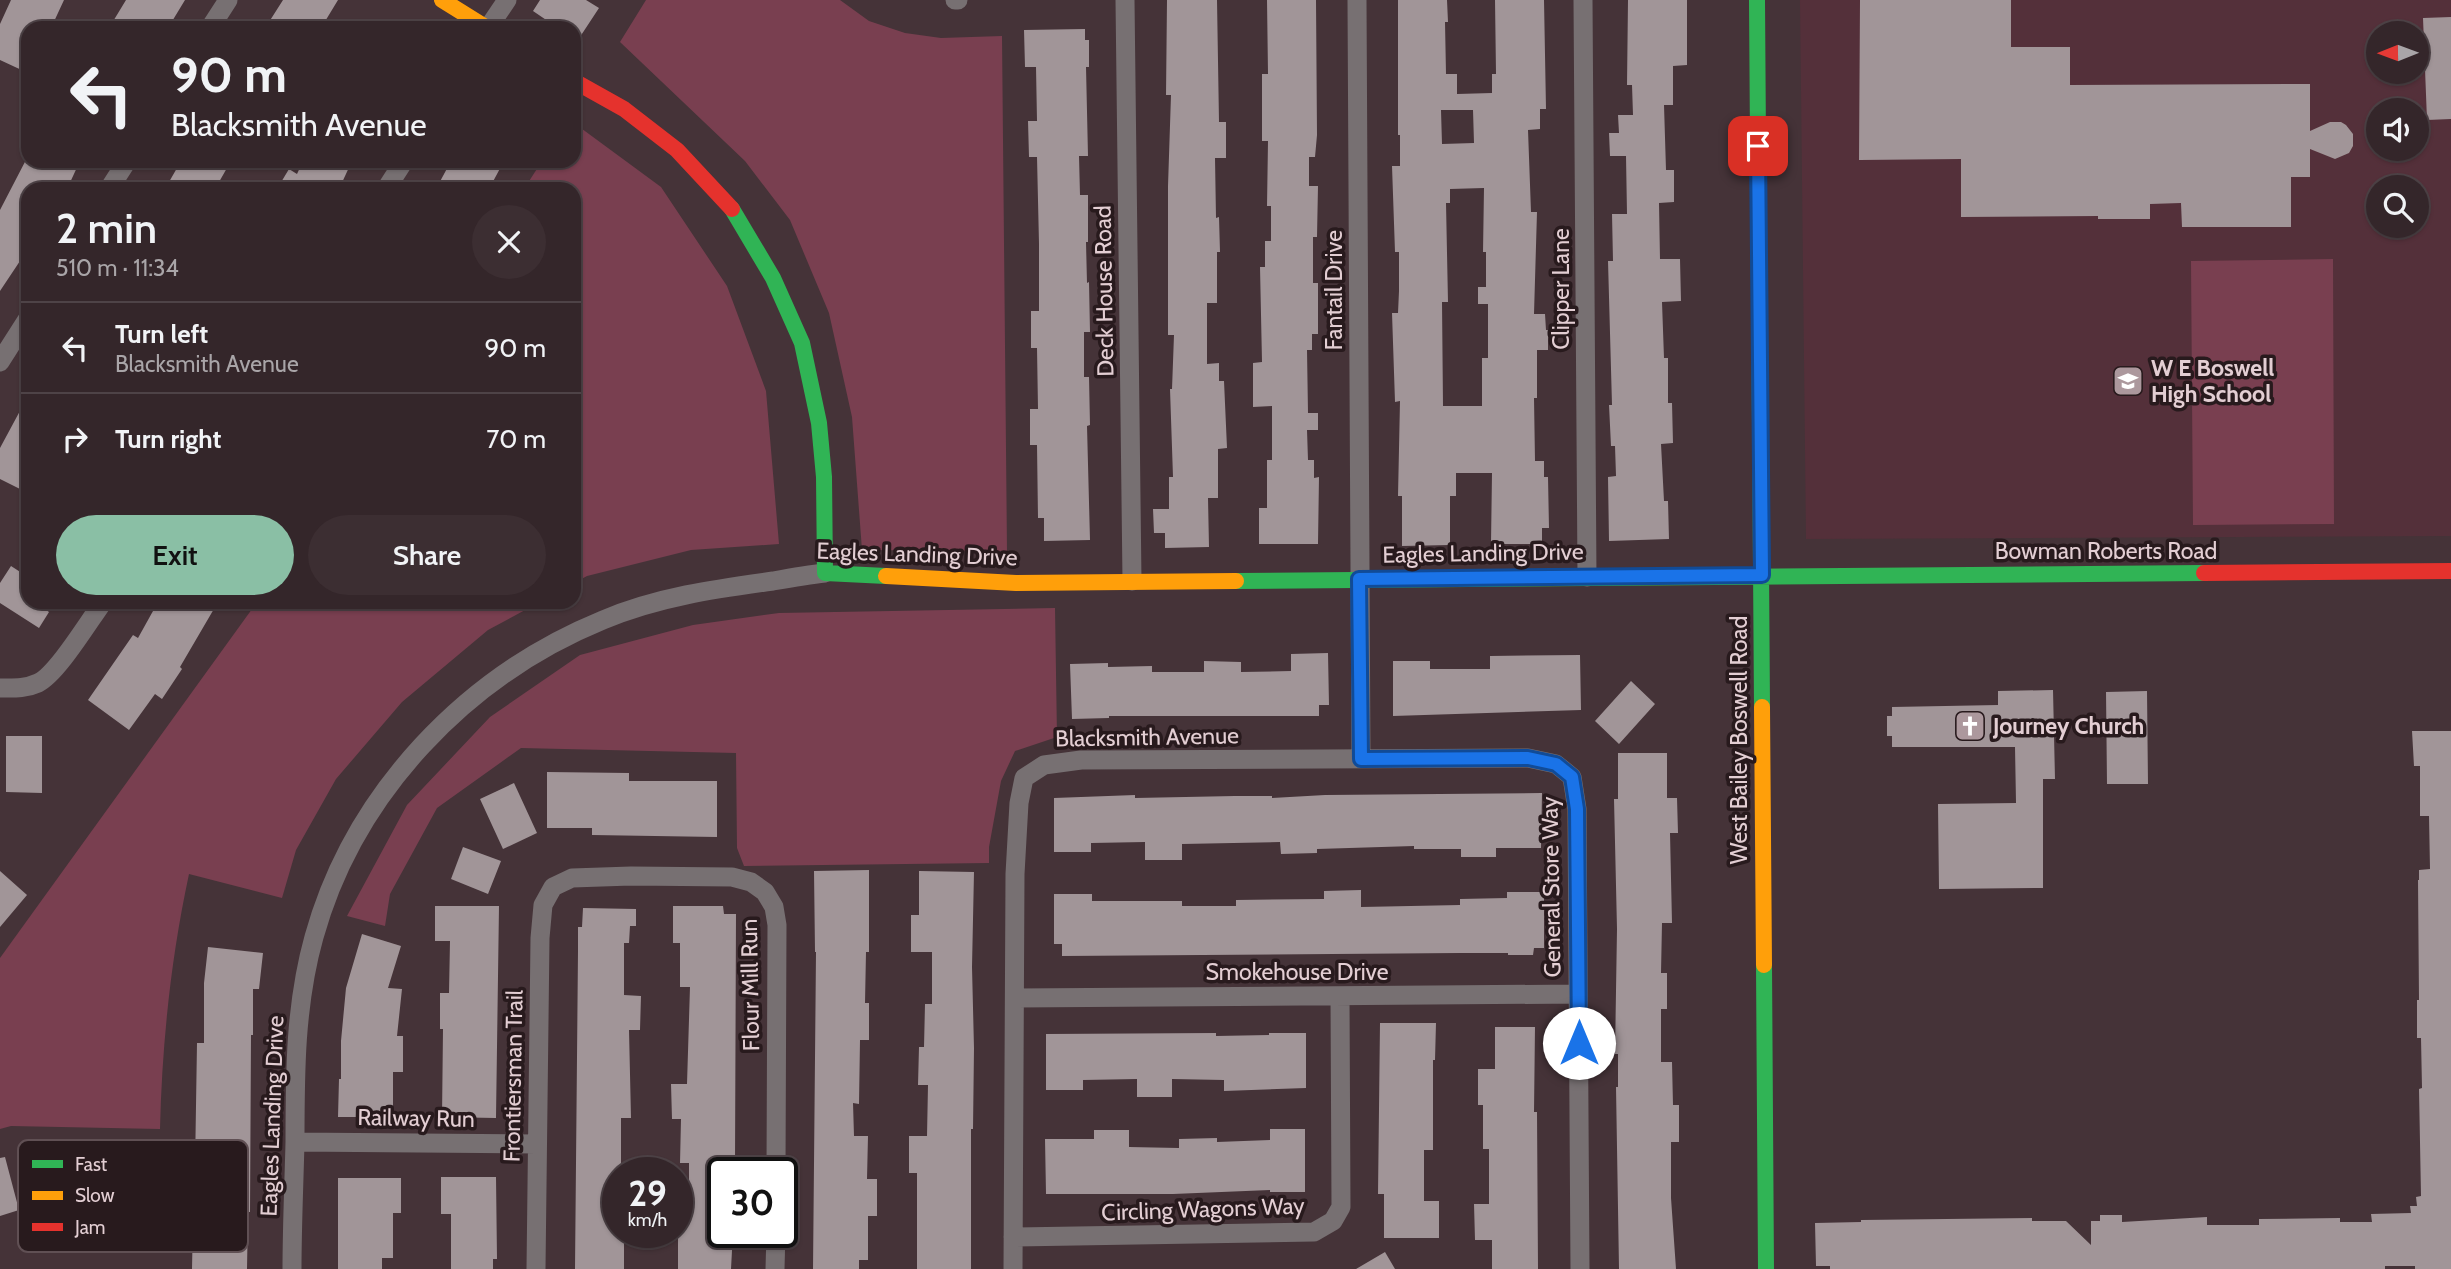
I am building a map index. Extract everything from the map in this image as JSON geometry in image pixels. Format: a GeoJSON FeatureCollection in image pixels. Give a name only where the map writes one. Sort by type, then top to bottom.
{"type":"FeatureCollection","features":[{"type":"Feature","properties":{"kind":"street"},"geometry":{"type":"LineString","coordinates":[[215,21],[228,0]]}},
{"type":"Feature","properties":{"kind":"street"},"geometry":{"type":"LineString","coordinates":[[442,0],[476,21]]}},
{"type":"Feature","properties":{"kind":"street"},"geometry":{"type":"LineString","coordinates":[[493,21],[507,0]]}},
{"type":"Feature","properties":{"kind":"street","name":"Deck House Road"},"geometry":{"type":"LineString","coordinates":[[1125,0],[1132,581]]}},
{"type":"Feature","properties":{"kind":"street","name":"Fantail Drive"},"geometry":{"type":"LineString","coordinates":[[1357,0],[1361,759]]}},
{"type":"Feature","properties":{"kind":"street","name":"Clipper Lane"},"geometry":{"type":"LineString","coordinates":[[1583,0],[1587,577]]}},
{"type":"Feature","properties":{"kind":"street","name":"West Bailey Boswell Road"},"geometry":{"type":"LineString","coordinates":[[1757,0],[1766,1269]]}},
{"type":"Feature","properties":{"kind":"street"},"geometry":{"type":"LineString","coordinates":[[581,85],[624,109],[677,150],[729,203],[773,278],[802,343],[820,423],[824,477],[825,573]]}},
{"type":"Feature","properties":{"kind":"street"},"geometry":{"type":"LineString","coordinates":[[0,362],[21,329]]}},
{"type":"Feature","properties":{"kind":"street","name":"Bowman Roberts Road"},"geometry":{"type":"LineString","coordinates":[[1762,575],[2451,572]]}},
{"type":"Feature","properties":{"kind":"street","name":"Eagles Landing Drive"},"geometry":{"type":"LineString","coordinates":[[292,1269],[295,1051],[300,1007],[313,938],[338,868],[380,798],[422,744],[492,681],[540,649],[604,619],[650,604],[719,589],[825,573],[1016,583],[1762,575]]}},
{"type":"Feature","properties":{"kind":"street"},"geometry":{"type":"LineString","coordinates":[[0,688],[20,689],[40,682],[60,662],[98,609]]}},
{"type":"Feature","properties":{"kind":"street","name":"Blacksmith Avenue"},"geometry":{"type":"LineString","coordinates":[[1013,1269],[1015,874],[1019,803],[1024,778],[1044,765],[1081,760],[1528,758],[1556,764]]}},
{"type":"Feature","properties":{"kind":"street","name":"General Store Way"},"geometry":{"type":"LineString","coordinates":[[1556,764],[1572,777],[1577,809],[1580,1269]]}},
{"type":"Feature","properties":{"kind":"street","name":"Flour Mill Run"},"geometry":{"type":"LineString","coordinates":[[553,887],[572,878],[732,877],[751,882],[765,892],[774,907],[777,925],[776,1157]]}},
{"type":"Feature","properties":{"kind":"street","name":"Frontiersman Trail"},"geometry":{"type":"LineString","coordinates":[[537,1269],[540,937],[543,905],[553,887]]}},
{"type":"Feature","properties":{"kind":"street","name":"Smokehouse Drive"},"geometry":{"type":"LineString","coordinates":[[1015,998],[1578,994]]}},
{"type":"Feature","properties":{"kind":"street","name":"Circling Wagons Way"},"geometry":{"type":"LineString","coordinates":[[1013,1237],[1314,1232],[1333,1221],[1341,1207],[1340,996]]}},
{"type":"Feature","properties":{"kind":"street","name":"Railway Run"},"geometry":{"type":"LineString","coordinates":[[295,1142],[537,1144]]}},
{"type":"Feature","properties":{"kind":"street"},"geometry":{"type":"LineString","coordinates":[[775,1269],[776,1248]]}},
{"type":"Feature","properties":{"kind":"shaded area"},"geometry":{"type":"Polygon","coordinates":[[[646,0],[840,0],[869,21],[905,33],[941,38],[1002,36],[1007,551],[862,550],[852,417],[829,313],[790,220],[745,161],[620,42],[646,0]]]}},
{"type":"Feature","properties":{"kind":"shaded area","name":"W E Boswell High School"},"geometry":{"type":"Polygon","coordinates":[[[1800,0],[2451,0],[2451,536],[1806,539],[1800,0]]]}},
{"type":"Feature","properties":{"kind":"shaded area"},"geometry":{"type":"Polygon","coordinates":[[[581,128],[661,187],[727,286],[766,391],[779,544],[691,550],[581,579],[581,182],[528,182],[538,168],[581,168],[581,128]]]}},
{"type":"Feature","properties":{"kind":"shaded area"},"geometry":{"type":"Polygon","coordinates":[[[2333,259],[2334,524],[2193,525],[2191,261],[2333,259]]]}},
{"type":"Feature","properties":{"kind":"shaded area"},"geometry":{"type":"Polygon","coordinates":[[[1055,608],[1057,737],[1015,751],[1001,781],[989,847],[989,863],[744,866],[737,848],[736,753],[521,748],[437,808],[390,894],[385,926],[347,916],[407,805],[490,717],[580,655],[693,625],[779,613],[1055,608]]]}},
{"type":"Feature","properties":{"kind":"shaded area"},"geometry":{"type":"Polygon","coordinates":[[[252,609],[527,609],[488,630],[402,702],[336,779],[296,850],[282,898],[189,874],[168,1001],[160,1129],[11,1126],[0,1129],[0,958],[252,609]]]}},
{"type":"Feature","properties":{"kind":"building"},"geometry":{"type":"Polygon","coordinates":[[[11,0],[64,0],[54,21],[21,21],[21,70],[0,60],[0,24],[11,0]]]}},
{"type":"Feature","properties":{"kind":"building"},"geometry":{"type":"Polygon","coordinates":[[[126,0],[185,0],[172,21],[113,21],[126,0]]]}},
{"type":"Feature","properties":{"kind":"building"},"geometry":{"type":"Polygon","coordinates":[[[283,0],[338,0],[325,21],[270,21],[283,0]]]}},
{"type":"Feature","properties":{"kind":"building"},"geometry":{"type":"Polygon","coordinates":[[[540,0],[586,0],[599,8],[581,35],[581,21],[548,21],[533,11],[540,0]]]}},
{"type":"Feature","properties":{"kind":"building"},"geometry":{"type":"Polygon","coordinates":[[[1167,0],[1217,0],[1219,122],[1226,122],[1226,158],[1215,158],[1216,218],[1219,217],[1220,252],[1217,252],[1217,303],[1207,303],[1207,364],[1219,363],[1219,381],[1224,381],[1227,448],[1218,449],[1218,498],[1208,498],[1209,547],[1165,548],[1165,533],[1154,533],[1153,509],[1169,509],[1169,477],[1173,477],[1170,389],[1174,335],[1168,335],[1171,95],[1166,95],[1167,0]]]}},
{"type":"Feature","properties":{"kind":"building"},"geometry":{"type":"Polygon","coordinates":[[[1267,0],[1316,0],[1317,135],[1315,157],[1309,157],[1309,186],[1318,186],[1317,237],[1313,237],[1313,283],[1318,283],[1318,334],[1312,334],[1312,350],[1307,350],[1308,413],[1318,413],[1318,430],[1307,430],[1308,460],[1314,460],[1314,478],[1319,477],[1318,544],[1259,544],[1259,508],[1267,508],[1267,460],[1272,460],[1272,406],[1253,407],[1253,363],[1262,362],[1260,267],[1265,267],[1265,241],[1271,241],[1271,206],[1267,206],[1268,141],[1262,141],[1262,74],[1268,74],[1267,0]]]}},
{"type":"Feature","properties":{"kind":"building"},"geometry":{"type":"Polygon","coordinates":[[[1398,0],[1447,0],[1446,74],[1457,74],[1457,94],[1492,93],[1492,74],[1496,74],[1495,0],[1544,0],[1546,109],[1540,109],[1540,129],[1528,130],[1531,212],[1537,212],[1534,314],[1545,314],[1548,330],[1548,350],[1537,350],[1537,398],[1534,398],[1535,461],[1544,461],[1544,477],[1548,477],[1549,528],[1542,528],[1542,544],[1491,544],[1492,473],[1456,473],[1456,496],[1450,496],[1450,545],[1402,546],[1402,496],[1398,496],[1400,401],[1395,402],[1392,313],[1398,313],[1399,291],[1399,252],[1395,252],[1392,166],[1400,166],[1398,0]],[[1441,110],[1442,144],[1474,143],[1473,110],[1441,110]],[[1484,188],[1450,189],[1450,203],[1446,203],[1448,302],[1442,302],[1443,406],[1482,406],[1482,358],[1488,358],[1488,304],[1478,304],[1478,287],[1486,287],[1486,252],[1483,252],[1484,188]]]}},
{"type":"Feature","properties":{"kind":"building"},"geometry":{"type":"Polygon","coordinates":[[[1628,0],[1687,0],[1687,65],[1673,66],[1673,105],[1664,105],[1666,170],[1674,170],[1674,202],[1659,203],[1660,259],[1680,259],[1681,301],[1662,302],[1664,358],[1668,358],[1668,403],[1672,403],[1673,443],[1661,444],[1664,501],[1668,501],[1669,539],[1609,541],[1608,477],[1616,476],[1609,405],[1612,405],[1608,261],[1613,261],[1612,214],[1627,214],[1626,156],[1610,156],[1609,133],[1619,133],[1618,115],[1633,115],[1632,85],[1627,85],[1628,0]]]}},
{"type":"Feature","properties":{"kind":"building"},"geometry":{"type":"Polygon","coordinates":[[[1860,0],[2011,0],[2011,47],[2070,47],[2070,85],[2310,84],[2310,131],[2330,122],[2341,122],[2353,134],[2353,146],[2349,153],[2335,159],[2310,149],[2310,177],[2291,177],[2291,227],[2182,227],[2181,203],[2150,204],[2150,219],[2098,219],[2098,216],[1961,217],[1961,159],[1859,160],[1860,0]]]}},
{"type":"Feature","properties":{"kind":"building"},"geometry":{"type":"Polygon","coordinates":[[[2451,17],[2451,119],[2429,120],[2426,84],[2429,84],[2429,21],[2423,21],[2423,18],[2451,17]]]}},
{"type":"Feature","properties":{"kind":"building"},"geometry":{"type":"Polygon","coordinates":[[[1085,29],[1085,40],[1089,40],[1089,67],[1086,67],[1088,156],[1079,156],[1080,195],[1088,195],[1086,242],[1090,332],[1084,332],[1084,377],[1089,377],[1090,425],[1087,426],[1090,540],[1044,541],[1044,518],[1038,518],[1037,445],[1030,445],[1030,409],[1038,409],[1037,348],[1031,348],[1031,311],[1039,311],[1037,157],[1029,157],[1028,121],[1037,121],[1036,67],[1025,67],[1024,30],[1085,29]]]}},
{"type":"Feature","properties":{"kind":"building"},"geometry":{"type":"Polygon","coordinates":[[[22,168],[77,168],[70,182],[21,182],[21,260],[0,291],[0,210],[22,168]]]}},
{"type":"Feature","properties":{"kind":"building"},"geometry":{"type":"Polygon","coordinates":[[[177,168],[227,168],[219,182],[169,182],[177,168]]]}},
{"type":"Feature","properties":{"kind":"building"},"geometry":{"type":"Polygon","coordinates":[[[300,168],[349,168],[342,182],[281,182],[289,169],[297,174],[300,168]]]}},
{"type":"Feature","properties":{"kind":"building"},"geometry":{"type":"Polygon","coordinates":[[[447,168],[500,168],[493,182],[440,182],[447,168]]]}},
{"type":"Feature","properties":{"kind":"building"},"geometry":{"type":"Polygon","coordinates":[[[21,409],[21,490],[0,479],[0,448],[21,409]]]}},
{"type":"Feature","properties":{"kind":"building"},"geometry":{"type":"Polygon","coordinates":[[[11,566],[21,572],[21,609],[45,609],[49,612],[39,628],[0,603],[0,583],[11,566]]]}},
{"type":"Feature","properties":{"kind":"building"},"geometry":{"type":"Polygon","coordinates":[[[154,609],[214,609],[180,667],[182,669],[162,699],[155,694],[129,730],[88,700],[133,635],[138,638],[154,609]]]}},
{"type":"Feature","properties":{"kind":"building"},"geometry":{"type":"Polygon","coordinates":[[[1328,653],[1329,705],[1319,705],[1319,716],[1109,716],[1072,719],[1070,664],[1108,663],[1108,667],[1152,666],[1152,672],[1204,672],[1204,661],[1241,662],[1241,672],[1291,671],[1291,654],[1328,653]]]}},
{"type":"Feature","properties":{"kind":"building"},"geometry":{"type":"Polygon","coordinates":[[[1580,655],[1581,710],[1393,716],[1393,661],[1430,661],[1430,669],[1490,669],[1490,656],[1580,655]]]}},
{"type":"Feature","properties":{"kind":"building"},"geometry":{"type":"Polygon","coordinates":[[[1631,681],[1655,704],[1619,744],[1595,721],[1631,681]]]}},
{"type":"Feature","properties":{"kind":"building"},"geometry":{"type":"Polygon","coordinates":[[[2053,690],[2055,779],[2043,779],[2043,888],[1939,889],[1938,804],[2016,803],[2015,747],[1892,747],[1892,736],[1887,736],[1887,716],[1892,716],[1892,707],[1998,705],[1998,691],[2053,690]]]}},
{"type":"Feature","properties":{"kind":"building"},"geometry":{"type":"Polygon","coordinates":[[[2147,691],[2148,784],[2107,784],[2106,692],[2147,691]]]}},
{"type":"Feature","properties":{"kind":"building"},"geometry":{"type":"Polygon","coordinates":[[[2412,731],[2451,731],[2451,1269],[2385,1266],[2385,1269],[1830,1269],[1830,1266],[1816,1266],[1815,1223],[2032,1218],[2032,1221],[2066,1221],[2091,1245],[2091,1221],[2100,1221],[2100,1215],[2122,1215],[2122,1222],[2207,1217],[2207,1225],[2259,1225],[2259,1219],[2340,1218],[2340,1222],[2372,1222],[2371,1214],[2411,1213],[2410,1206],[2417,1206],[2416,1197],[2421,1196],[2421,1038],[2417,1038],[2418,880],[2419,870],[2430,869],[2429,816],[2420,816],[2420,766],[2414,766],[2412,731]]]}},
{"type":"Feature","properties":{"kind":"building"},"geometry":{"type":"Polygon","coordinates":[[[6,736],[42,736],[42,793],[6,792],[6,736]]]}},
{"type":"Feature","properties":{"kind":"building"},"geometry":{"type":"Polygon","coordinates":[[[1618,753],[1667,753],[1667,798],[1677,798],[1678,833],[1670,833],[1672,923],[1662,923],[1661,973],[1667,973],[1667,1009],[1661,1009],[1661,1062],[1672,1062],[1673,1105],[1679,1105],[1679,1142],[1671,1142],[1671,1198],[1676,1269],[1619,1269],[1614,799],[1618,799],[1618,753]]]}},
{"type":"Feature","properties":{"kind":"building"},"geometry":{"type":"Polygon","coordinates":[[[547,772],[629,773],[629,781],[717,781],[717,837],[592,835],[592,828],[547,828],[547,772]]]}},
{"type":"Feature","properties":{"kind":"building"},"geometry":{"type":"Polygon","coordinates":[[[514,783],[537,833],[503,849],[480,799],[514,783]]]}},
{"type":"Feature","properties":{"kind":"building"},"geometry":{"type":"Polygon","coordinates":[[[1542,793],[1541,848],[1496,848],[1496,857],[1461,857],[1461,849],[1414,849],[1414,846],[1317,849],[1317,853],[1281,854],[1280,842],[1182,844],[1182,860],[1145,860],[1145,842],[1091,843],[1091,852],[1054,852],[1054,798],[1135,795],[1135,798],[1272,798],[1542,793]]]}},
{"type":"Feature","properties":{"kind":"building"},"geometry":{"type":"Polygon","coordinates":[[[463,847],[501,861],[488,894],[451,879],[463,847]]]}},
{"type":"Feature","properties":{"kind":"building"},"geometry":{"type":"Polygon","coordinates":[[[869,870],[869,952],[866,952],[865,1003],[869,1003],[869,1040],[860,1040],[859,1104],[853,1103],[854,1136],[868,1136],[867,1179],[877,1179],[877,1216],[868,1216],[868,1260],[859,1260],[859,1269],[813,1269],[816,952],[814,871],[869,870]]]}},
{"type":"Feature","properties":{"kind":"building"},"geometry":{"type":"Polygon","coordinates":[[[0,871],[27,895],[0,927],[0,871]]]}},
{"type":"Feature","properties":{"kind":"building"},"geometry":{"type":"Polygon","coordinates":[[[919,871],[974,872],[971,1269],[917,1269],[917,1173],[909,1173],[909,1136],[927,1136],[928,1085],[918,1085],[919,1047],[924,1047],[925,1004],[932,1004],[932,952],[911,952],[911,915],[919,915],[919,871]]]}},
{"type":"Feature","properties":{"kind":"building"},"geometry":{"type":"Polygon","coordinates":[[[1361,890],[1361,907],[1460,905],[1460,899],[1507,898],[1507,892],[1544,892],[1544,948],[1534,948],[1533,955],[1460,953],[1062,956],[1062,944],[1054,944],[1054,894],[1092,894],[1092,901],[1182,901],[1182,906],[1236,906],[1236,900],[1324,899],[1324,891],[1361,890]]]}},
{"type":"Feature","properties":{"kind":"building"},"geometry":{"type":"Polygon","coordinates":[[[435,906],[499,906],[496,1118],[442,1117],[443,1029],[440,1029],[440,993],[449,993],[450,941],[435,941],[435,906]]]}},
{"type":"Feature","properties":{"kind":"building"},"geometry":{"type":"Polygon","coordinates":[[[673,906],[723,906],[724,914],[736,914],[735,1157],[707,1157],[707,1248],[732,1248],[731,1269],[678,1269],[678,1248],[693,1248],[693,1157],[680,1157],[681,1119],[672,1119],[671,1084],[687,1084],[690,987],[680,987],[680,943],[673,943],[673,906]]]}},
{"type":"Feature","properties":{"kind":"building"},"geometry":{"type":"Polygon","coordinates":[[[583,908],[636,909],[636,926],[630,926],[629,943],[624,943],[624,995],[641,996],[640,1030],[629,1030],[631,1118],[621,1118],[621,1157],[602,1157],[602,1248],[624,1248],[624,1269],[575,1269],[578,927],[582,927],[583,908]]]}},
{"type":"Feature","properties":{"kind":"building"},"geometry":{"type":"Polygon","coordinates":[[[362,934],[401,946],[388,988],[402,989],[397,1036],[403,1036],[403,1072],[393,1072],[393,1117],[338,1117],[346,988],[362,934]]]}},
{"type":"Feature","properties":{"kind":"building"},"geometry":{"type":"Polygon","coordinates":[[[208,947],[263,953],[259,989],[253,989],[250,1212],[248,1140],[195,1140],[197,1043],[204,1043],[204,983],[208,947]]]}},
{"type":"Feature","properties":{"kind":"building"},"geometry":{"type":"Polygon","coordinates":[[[1380,1023],[1436,1023],[1433,1060],[1433,1150],[1424,1150],[1424,1201],[1439,1201],[1439,1238],[1384,1238],[1384,1194],[1378,1194],[1380,1023]]]}},
{"type":"Feature","properties":{"kind":"building"},"geometry":{"type":"Polygon","coordinates":[[[1495,1027],[1535,1027],[1538,1269],[1492,1269],[1492,1240],[1475,1240],[1474,1204],[1489,1204],[1489,1149],[1483,1149],[1483,1105],[1478,1105],[1478,1069],[1495,1069],[1495,1027]]]}},
{"type":"Feature","properties":{"kind":"building"},"geometry":{"type":"Polygon","coordinates":[[[1216,1033],[1216,1036],[1306,1033],[1306,1088],[1224,1091],[1224,1080],[1172,1079],[1172,1097],[1137,1097],[1137,1079],[1083,1080],[1083,1090],[1046,1090],[1046,1034],[1216,1033]]]}},
{"type":"Feature","properties":{"kind":"building"},"geometry":{"type":"Polygon","coordinates":[[[1270,1129],[1305,1129],[1305,1192],[1270,1190],[1173,1194],[1046,1194],[1045,1139],[1094,1139],[1094,1130],[1129,1130],[1129,1147],[1179,1148],[1179,1139],[1217,1138],[1217,1142],[1270,1140],[1270,1129]]]}},
{"type":"Feature","properties":{"kind":"building"},"geometry":{"type":"Polygon","coordinates":[[[5,1157],[18,1210],[0,1216],[0,1158],[5,1157]]]}},
{"type":"Feature","properties":{"kind":"building"},"geometry":{"type":"Polygon","coordinates":[[[441,1177],[496,1177],[497,1259],[493,1259],[493,1269],[451,1269],[451,1214],[441,1214],[441,1177]]]}},
{"type":"Feature","properties":{"kind":"building"},"geometry":{"type":"Polygon","coordinates":[[[338,1178],[401,1178],[401,1213],[393,1213],[393,1258],[382,1258],[382,1269],[338,1269],[338,1178]]]}},
{"type":"Feature","properties":{"kind":"building"},"geometry":{"type":"Polygon","coordinates":[[[192,1252],[247,1252],[247,1269],[192,1269],[192,1252]]]}},
{"type":"Feature","properties":{"kind":"building"},"geometry":{"type":"Polygon","coordinates":[[[1385,1252],[1395,1269],[1356,1269],[1385,1252]]]}},
{"type":"Feature","properties":{"kind":"traffic: fast"},"geometry":{"type":"LineString","coordinates":[[1757,0],[1762,707]]}},
{"type":"Feature","properties":{"kind":"traffic: fast"},"geometry":{"type":"LineString","coordinates":[[732,209],[773,278],[802,343],[819,423],[824,477],[825,573],[886,576]]}},
{"type":"Feature","properties":{"kind":"traffic: fast"},"geometry":{"type":"LineString","coordinates":[[1236,581],[2204,573]]}},
{"type":"Feature","properties":{"kind":"traffic: fast"},"geometry":{"type":"LineString","coordinates":[[1764,965],[1766,1269]]}},
{"type":"Feature","properties":{"kind":"traffic: slow"},"geometry":{"type":"LineString","coordinates":[[442,0],[476,21]]}},
{"type":"Feature","properties":{"kind":"traffic: slow"},"geometry":{"type":"LineString","coordinates":[[886,576],[1016,583],[1236,581]]}},
{"type":"Feature","properties":{"kind":"traffic: slow"},"geometry":{"type":"LineString","coordinates":[[1762,707],[1764,965]]}},
{"type":"Feature","properties":{"kind":"traffic: jam"},"geometry":{"type":"LineString","coordinates":[[581,85],[624,109],[677,150],[732,209]]}},
{"type":"Feature","properties":{"kind":"traffic: jam"},"geometry":{"type":"LineString","coordinates":[[2204,573],[2451,571]]}},
{"type":"Feature","properties":{"kind":"place","name":"W E Boswell High School"},"geometry":{"type":"Point","coordinates":[2128,381]}},
{"type":"Feature","properties":{"kind":"place","name":"Journey Church"},"geometry":{"type":"Point","coordinates":[1970,726]}},
{"type":"Feature","properties":{"kind":"route"},"geometry":{"type":"LineString","coordinates":[[1579,1043],[1577,809],[1572,777],[1556,764],[1528,758],[1361,759],[1359,579],[1762,575],[1758,146]]}}]}
